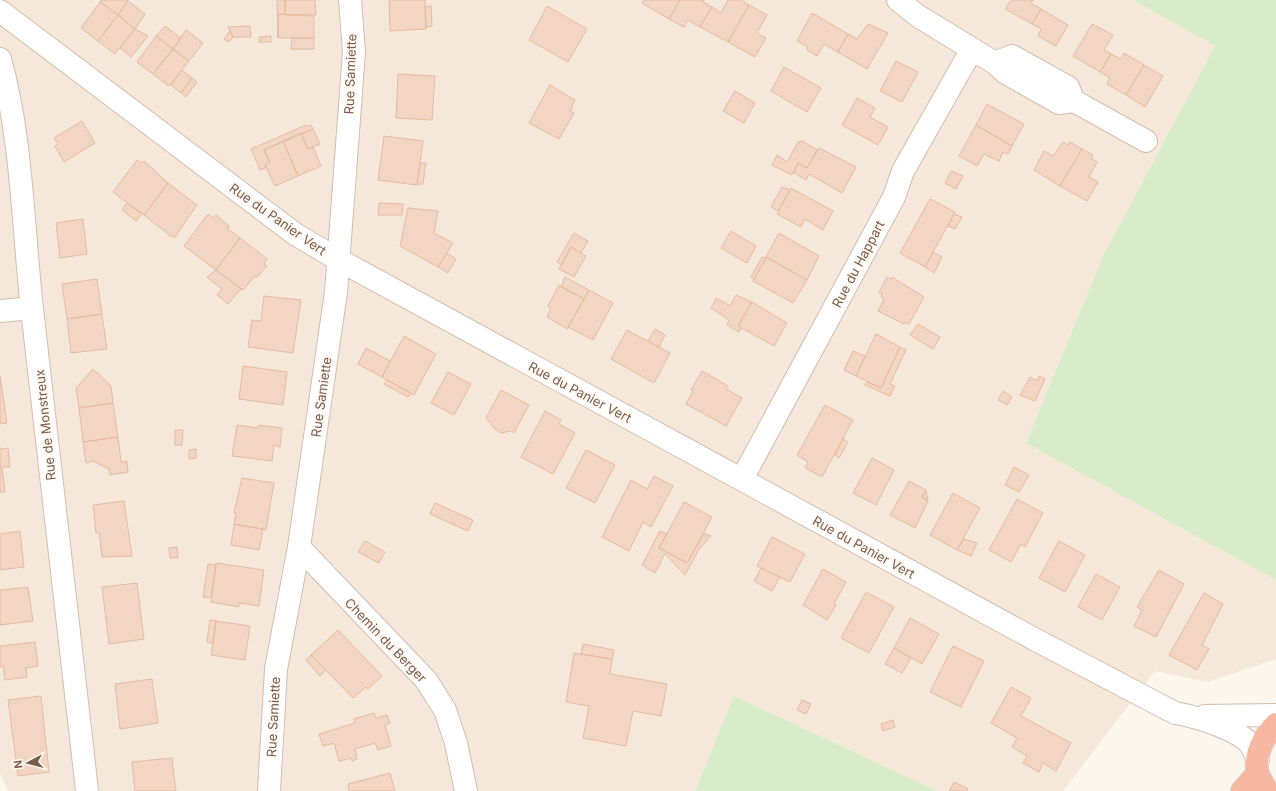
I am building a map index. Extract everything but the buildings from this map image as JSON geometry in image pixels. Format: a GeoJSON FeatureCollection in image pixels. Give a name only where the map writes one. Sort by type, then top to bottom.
{"type":"FeatureCollection","features":[{"type":"Feature","properties":{"kind":"highway"},"geometry":{"type":"LineString","coordinates":[[1242,791],[1261,774],[1262,742],[1267,732],[1276,724]]}},
{"type":"Feature","properties":{"kind":"street","name":"Rue Samiette"},"geometry":{"type":"LineString","coordinates":[[269,791],[276,669],[299,547],[339,260],[354,52],[350,0]]}},
{"type":"Feature","properties":{"kind":"street"},"geometry":{"type":"LineString","coordinates":[[898,0],[918,16],[995,63],[1012,56],[1068,87],[1074,101],[1146,142]]}},
{"type":"Feature","properties":{"kind":"street","name":"Rue du Panier Vert"},"geometry":{"type":"LineString","coordinates":[[0,11],[289,229],[339,260],[1043,644],[1175,713],[1194,716],[1276,715]]}},
{"type":"Feature","properties":{"kind":"street","name":"Rue du Happart"},"geometry":{"type":"LineString","coordinates":[[742,479],[894,197],[903,171],[972,49]]}},
{"type":"Feature","properties":{"kind":"street","name":"Rue de Monstreux"},"geometry":{"type":"LineString","coordinates":[[0,59],[9,96],[19,171],[32,308],[87,791]]}},
{"type":"Feature","properties":{"kind":"street"},"geometry":{"type":"LineString","coordinates":[[0,311],[32,308]]}},
{"type":"Feature","properties":{"kind":"street","name":"Chemin du Berger"},"geometry":{"type":"LineString","coordinates":[[299,547],[426,680],[444,710],[456,743],[466,791]]}},
{"type":"Feature","properties":{"kind":"street","name":"Rue du Panier Vert"},"geometry":{"type":"LineString","coordinates":[[1194,716],[1235,733],[1248,741],[1261,774]]}},
{"type":"Feature","properties":{"kind":"shaded area"},"geometry":{"type":"Polygon","coordinates":[[[0,0],[1133,0],[1215,46],[1103,256],[1026,443],[1276,580],[1276,659],[1207,682],[1155,671],[1063,791],[937,791],[734,696],[695,791],[8,791],[0,774],[0,0]]]}},
{"type":"Feature","properties":{"kind":"green space"},"geometry":{"type":"Polygon","coordinates":[[[1133,0],[1276,0],[1276,580],[1026,443],[1103,256],[1215,46],[1133,0]]]}},
{"type":"Feature","properties":{"kind":"green space"},"geometry":{"type":"Polygon","coordinates":[[[734,696],[937,791],[695,791],[734,696]]]}}]}
